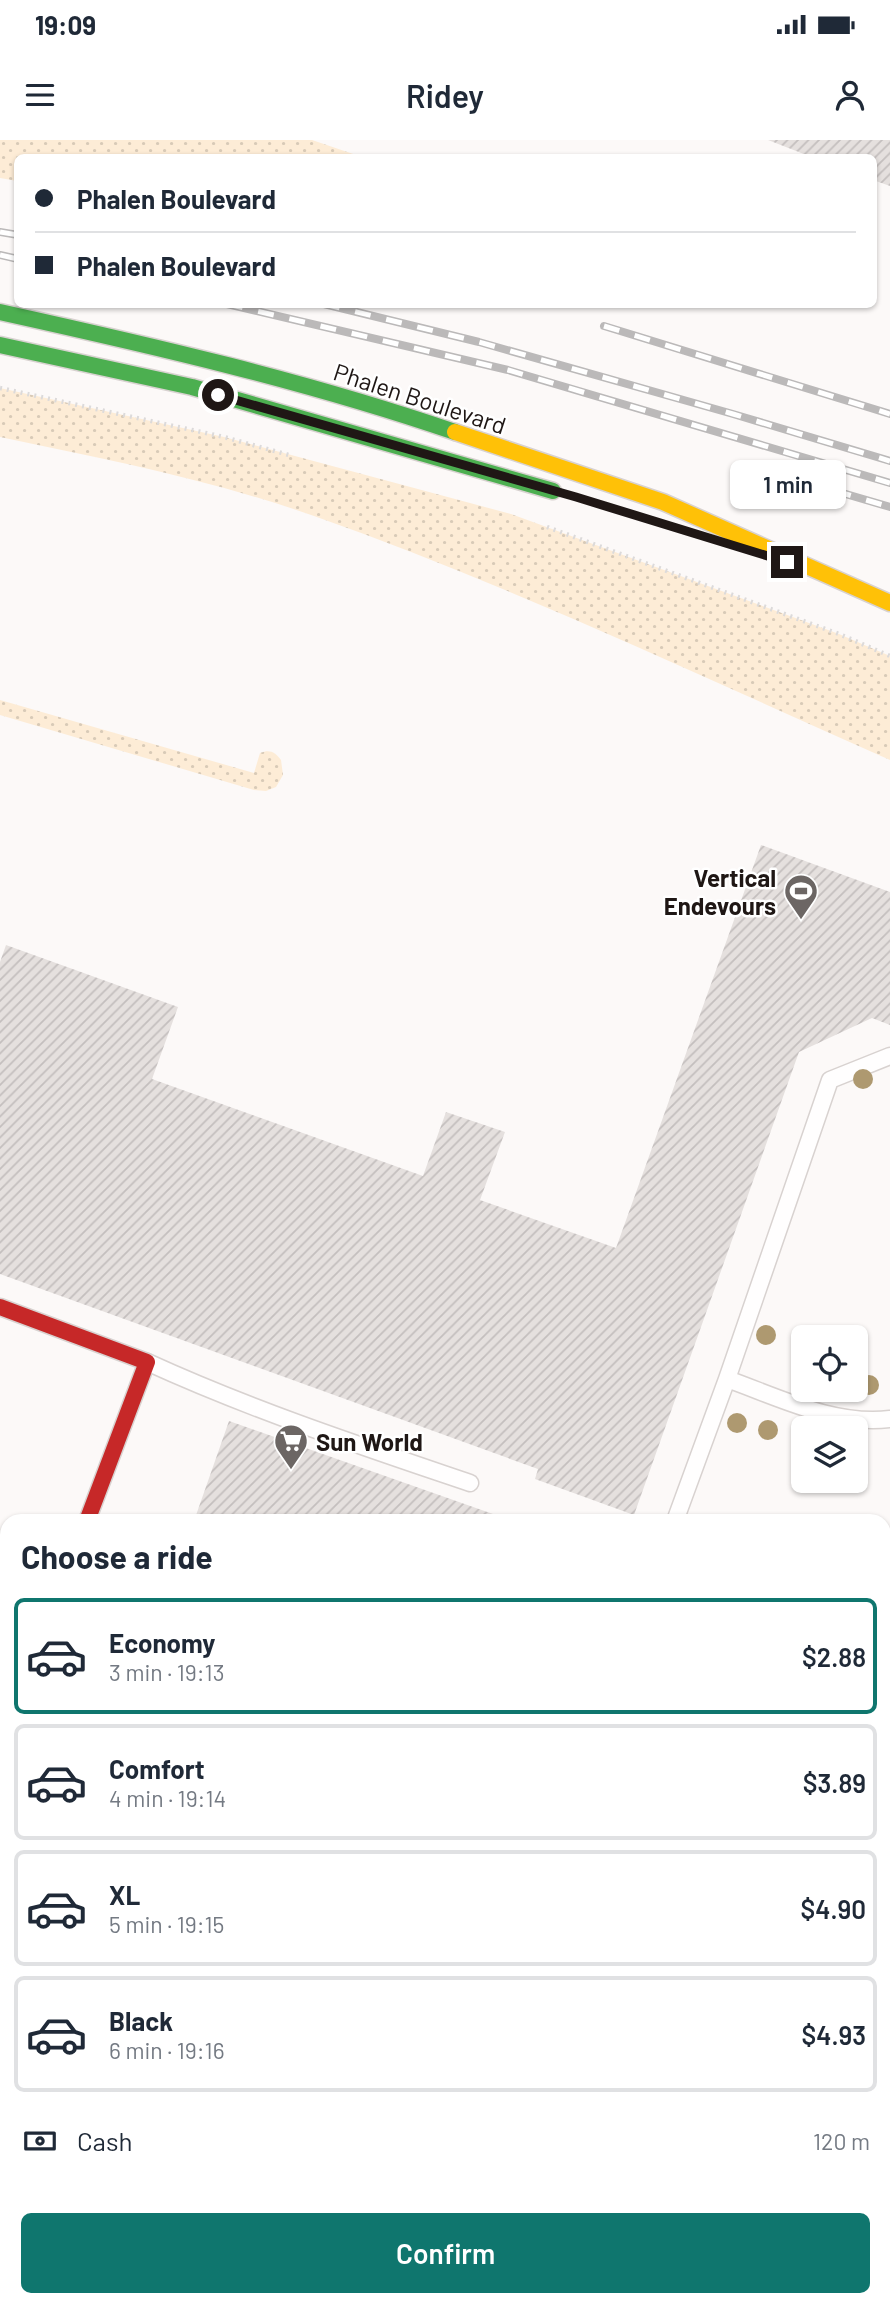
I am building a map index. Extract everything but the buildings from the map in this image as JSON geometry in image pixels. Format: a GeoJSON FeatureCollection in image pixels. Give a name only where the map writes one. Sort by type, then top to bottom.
{"type":"FeatureCollection","features":[{"type":"Feature","properties":{"kind":"main road","name":"Phalen Boulevard"},"geometry":{"type":"LineString","coordinates":[[0,312],[174,350],[383,407],[663,502],[890,603]]}},
{"type":"Feature","properties":{"kind":"main road","name":"Phalen Boulevard"},"geometry":{"type":"LineString","coordinates":[[0,345],[192,387],[563,494]]}},
{"type":"Feature","properties":{"kind":"main road","name":"Phalen Boulevard"},"geometry":{"type":"LineString","coordinates":[[695,534],[813,570]]}},
{"type":"Feature","properties":{"kind":"main road"},"geometry":{"type":"LineString","coordinates":[[0,1307],[147,1362],[90,1514]]}},
{"type":"Feature","properties":{"kind":"lane"},"geometry":{"type":"LineString","coordinates":[[678,1514],[830,1080],[890,1056]]}},
{"type":"Feature","properties":{"kind":"lane"},"geometry":{"type":"LineString","coordinates":[[147,1362],[198,1385],[335,1437],[470,1483]]}},
{"type":"Feature","properties":{"kind":"lane"},"geometry":{"type":"LineString","coordinates":[[727,1379],[838,1417],[867,1421],[890,1419]]}},
{"type":"Feature","properties":{"kind":"path"},"geometry":{"type":"LineString","coordinates":[[0,388],[224,437],[289,455]]}},
{"type":"Feature","properties":{"kind":"path"},"geometry":{"type":"LineString","coordinates":[[537,524],[839,634],[890,656]]}},
{"type":"Feature","properties":{"kind":"shaded area"},"geometry":{"type":"Polygon","coordinates":[[[0,140],[312,140],[353,154],[14,154],[14,180],[0,178],[0,140]]]}},
{"type":"Feature","properties":{"kind":"shaded area"},"geometry":{"type":"Polygon","coordinates":[[[0,388],[224,437],[511,514],[839,634],[890,656],[890,760],[532,601],[314,516],[198,481],[0,437],[0,388]]]}},
{"type":"Feature","properties":{"kind":"shaded area"},"geometry":{"type":"Polygon","coordinates":[[[0,700],[254,773],[260,753],[272,752],[281,760],[283,775],[276,787],[266,791],[254,790],[0,715],[0,700]]]}},
{"type":"Feature","properties":{"kind":"railway"},"geometry":{"type":"LineString","coordinates":[[0,232],[14,234]]}},
{"type":"Feature","properties":{"kind":"railway"},"geometry":{"type":"LineString","coordinates":[[0,255],[14,258]]}},
{"type":"Feature","properties":{"kind":"railway"},"geometry":{"type":"LineString","coordinates":[[244,308],[508,370],[890,483]]}},
{"type":"Feature","properties":{"kind":"railway"},"geometry":{"type":"LineString","coordinates":[[340,308],[479,342],[890,461]]}},
{"type":"Feature","properties":{"kind":"railway"},"geometry":{"type":"LineString","coordinates":[[604,326],[890,414]]}},
{"type":"Feature","properties":{"kind":"railway"},"geometry":{"type":"LineString","coordinates":[[774,473],[890,507]]}},
{"type":"Feature","properties":{"kind":"traffic: fast"},"geometry":{"type":"LineString","coordinates":[[0,312],[172,351],[286,381],[455,432]]}},
{"type":"Feature","properties":{"kind":"traffic: fast"},"geometry":{"type":"LineString","coordinates":[[0,345],[192,387],[553,491]]}},
{"type":"Feature","properties":{"kind":"traffic: slow"},"geometry":{"type":"LineString","coordinates":[[455,432],[663,502],[890,603]]}},
{"type":"Feature","properties":{"kind":"traffic: jam"},"geometry":{"type":"LineString","coordinates":[[0,1307],[147,1362],[90,1514]]}},
{"type":"Feature","properties":{"kind":"place","name":"Vertical Endevours"},"geometry":{"type":"Point","coordinates":[801,921]}},
{"type":"Feature","properties":{"kind":"place","name":"Sun World"},"geometry":{"type":"Point","coordinates":[291,1471]}},
{"type":"Feature","properties":{"kind":"route"},"geometry":{"type":"LineString","coordinates":[[218,395],[576,497],[787,562]]}}]}
